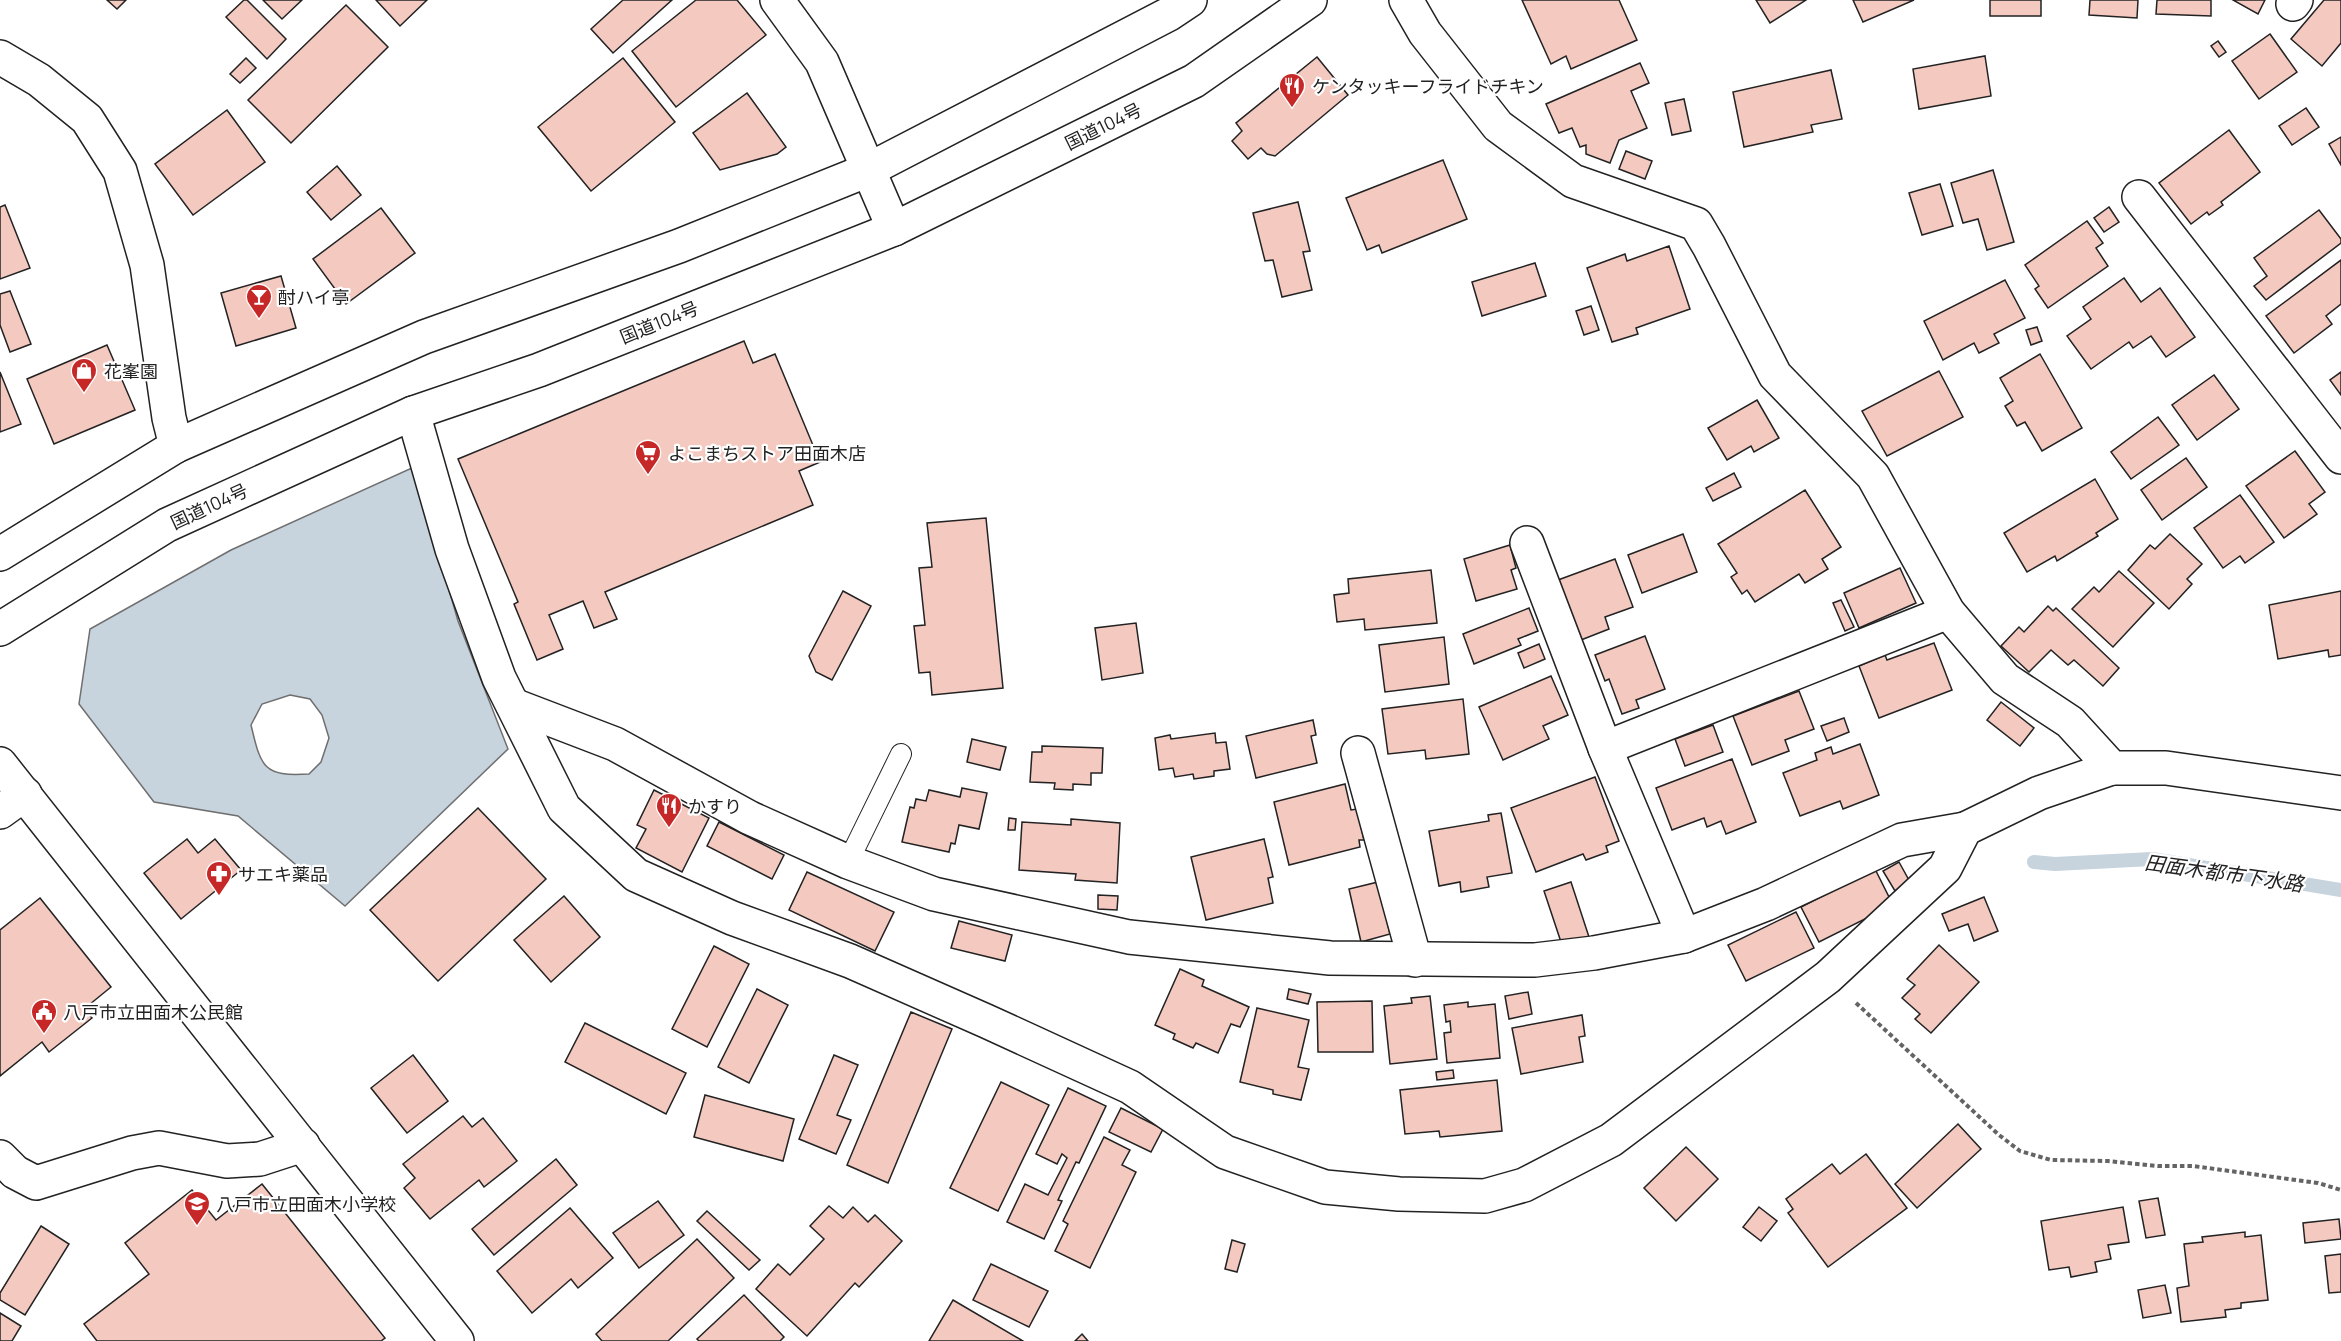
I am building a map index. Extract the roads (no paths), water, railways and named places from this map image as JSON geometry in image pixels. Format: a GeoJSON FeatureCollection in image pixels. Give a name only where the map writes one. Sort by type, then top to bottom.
{"type":"FeatureCollection","features":[{"type":"Feature","properties":{"kind":"main road"},"geometry":{"type":"LineString","coordinates":[[777,0],[822,62],[894,230]]}},
{"type":"Feature","properties":{"kind":"main road"},"geometry":{"type":"LineString","coordinates":[[0,554],[176,446],[424,337],[679,246],[868,170],[1169,14],[1190,0]]}},
{"type":"Feature","properties":{"kind":"main road","name":"国道104号"},"geometry":{"type":"LineString","coordinates":[[0,629],[167,525],[413,413],[539,370],[894,230],[1194,81],[1310,0]]}},
{"type":"Feature","properties":{"kind":"main road"},"geometry":{"type":"LineString","coordinates":[[1406,0],[1425,33],[1498,126],[1573,181],[1696,224],[1775,375],[1873,476],[1948,612],[2005,679],[2070,722],[2112,768]]}},
{"type":"Feature","properties":{"kind":"main road"},"geometry":{"type":"LineString","coordinates":[[0,57],[39,80],[87,119],[120,171],[147,265],[169,418],[176,446]]}},
{"type":"Feature","properties":{"kind":"main road"},"geometry":{"type":"LineString","coordinates":[[2139,197],[2341,457]]}},
{"type":"Feature","properties":{"kind":"main road"},"geometry":{"type":"LineString","coordinates":[[413,413],[452,549],[499,678],[564,808],[636,875],[732,918],[850,961],[996,1026],[1130,1087],[1225,1152],[1325,1187],[1399,1194],[1485,1196],[1524,1185],[1611,1140],[1828,976],[1945,868],[1965,828]]}},
{"type":"Feature","properties":{"kind":"main road"},"geometry":{"type":"LineString","coordinates":[[1527,543],[1605,748],[1684,936]]}},
{"type":"Feature","properties":{"kind":"main road"},"geometry":{"type":"LineString","coordinates":[[1605,748],[1948,612]]}},
{"type":"Feature","properties":{"kind":"main road"},"geometry":{"type":"LineString","coordinates":[[513,705],[615,744],[750,818],[848,862],[934,894],[1129,937],[1330,958],[1534,960],[1594,953],[1684,936],[1766,904],[1902,840],[1965,828],[2039,793],[2112,768],[2166,768],[2341,793]]}},
{"type":"Feature","properties":{"kind":"main road"},"geometry":{"type":"LineString","coordinates":[[1358,753],[1415,960]]}},
{"type":"Feature","properties":{"kind":"main road"},"geometry":{"type":"LineString","coordinates":[[0,764],[13,803],[303,1145],[457,1341]]}},
{"type":"Feature","properties":{"kind":"main road"},"geometry":{"type":"LineString","coordinates":[[0,1157],[15,1172],[36,1183],[132,1153],[159,1148],[227,1161],[260,1159],[303,1145]]}},
{"type":"Feature","properties":{"kind":"lane"},"geometry":{"type":"LineString","coordinates":[[848,862],[901,754]]}},
{"type":"Feature","properties":{"kind":"waterway","name":"田面木都市下水路"},"geometry":{"type":"LineString","coordinates":[[2034,862],[2055,864],[2152,859],[2341,890]]}},
{"type":"Feature","properties":{"kind":"place","name":"ケンタッキーフライドチキン"},"geometry":{"type":"Point","coordinates":[1292,109]}},
{"type":"Feature","properties":{"kind":"place","name":"酎ハイ亭"},"geometry":{"type":"Point","coordinates":[259,320]}},
{"type":"Feature","properties":{"kind":"place","name":"花峯園"},"geometry":{"type":"Point","coordinates":[84,394]}},
{"type":"Feature","properties":{"kind":"place","name":"よこまちストア田面木店"},"geometry":{"type":"Point","coordinates":[648,476]}},
{"type":"Feature","properties":{"kind":"place","name":"かすり"},"geometry":{"type":"Point","coordinates":[669,829]}},
{"type":"Feature","properties":{"kind":"place","name":"サエキ薬品"},"geometry":{"type":"Point","coordinates":[219,897]}},
{"type":"Feature","properties":{"kind":"place","name":"八戸市立田面木公民館"},"geometry":{"type":"Point","coordinates":[44,1035]}},
{"type":"Feature","properties":{"kind":"place","name":"八戸市立田面木小学校"},"geometry":{"type":"Point","coordinates":[197,1227]}}]}
